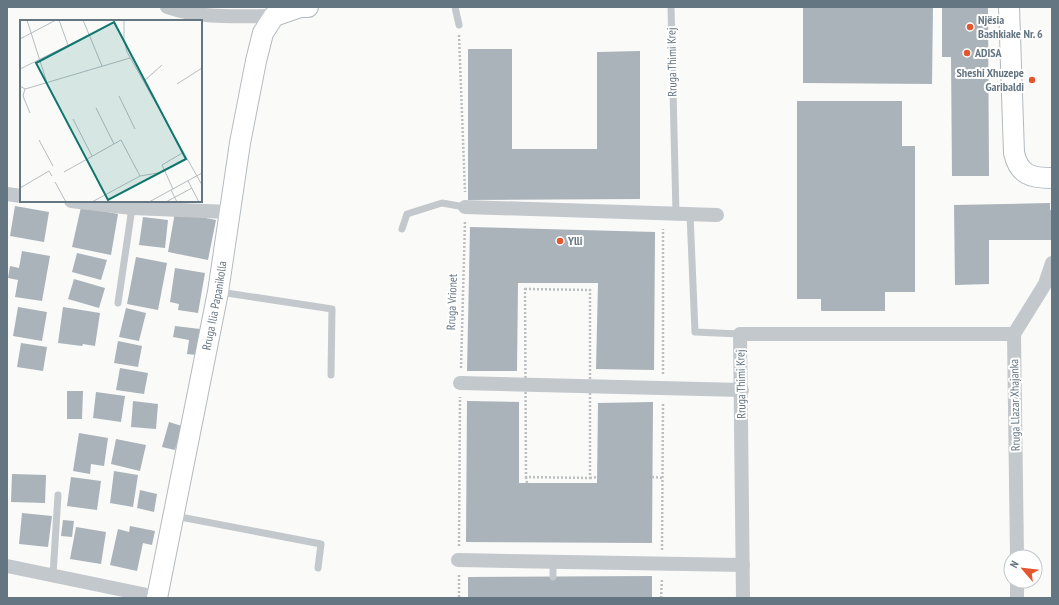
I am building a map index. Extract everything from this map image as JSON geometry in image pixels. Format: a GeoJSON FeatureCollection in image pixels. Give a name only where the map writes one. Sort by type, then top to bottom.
{"type":"FeatureCollection","features":[{"type":"Feature","properties":{"kind":"street"},"geometry":{"type":"LineString","coordinates":[[167,7],[228,17],[274,16],[300,7],[308,7]]}},
{"type":"Feature","properties":{"kind":"street"},"geometry":{"type":"LineString","coordinates":[[1009,7],[1014,153],[1016,162],[1021,170],[1029,175],[1039,178],[1052,178]]}},
{"type":"Feature","properties":{"kind":"street","name":"Rruga Ilia Papanikolla"},"geometry":{"type":"LineString","coordinates":[[157,598],[218,292],[240,142],[256,61],[263,33],[274,16]]}},
{"type":"Feature","properties":{"kind":"street"},"geometry":{"type":"LineString","coordinates":[[7,194],[20,196]]}},
{"type":"Feature","properties":{"kind":"street"},"geometry":{"type":"LineString","coordinates":[[80,202],[132,208],[230,212]]}},
{"type":"Feature","properties":{"kind":"street"},"geometry":{"type":"LineString","coordinates":[[465,207],[717,215]]}},
{"type":"Feature","properties":{"kind":"street"},"geometry":{"type":"LineString","coordinates":[[740,334],[1014,334],[1045,284],[1052,263]]}},
{"type":"Feature","properties":{"kind":"street","name":"Rruga Thimi Krej"},"geometry":{"type":"LineString","coordinates":[[740,334],[742,390],[743,598]]}},
{"type":"Feature","properties":{"kind":"street","name":"Rruga Llazar Xhajanka"},"geometry":{"type":"LineString","coordinates":[[1014,334],[1017,549]]}},
{"type":"Feature","properties":{"kind":"street"},"geometry":{"type":"LineString","coordinates":[[460,383],[526,378],[590,386],[742,390]]}},
{"type":"Feature","properties":{"kind":"street"},"geometry":{"type":"LineString","coordinates":[[458,560],[743,565]]}},
{"type":"Feature","properties":{"kind":"street"},"geometry":{"type":"LineString","coordinates":[[7,566],[157,598]]}},
{"type":"Feature","properties":{"kind":"lane"},"geometry":{"type":"LineString","coordinates":[[455,7],[459,25]]}},
{"type":"Feature","properties":{"kind":"lane","name":"Rruga Thimi Krej"},"geometry":{"type":"LineString","coordinates":[[670,214],[671,7]]}},
{"type":"Feature","properties":{"kind":"lane"},"geometry":{"type":"LineString","coordinates":[[402,229],[407,214],[442,202],[465,207]]}},
{"type":"Feature","properties":{"kind":"lane"},"geometry":{"type":"LineString","coordinates":[[118,303],[132,208]]}},
{"type":"Feature","properties":{"kind":"lane","name":"Rruga Thimi Krej"},"geometry":{"type":"LineString","coordinates":[[690,214],[695,332],[740,334]]}},
{"type":"Feature","properties":{"kind":"lane"},"geometry":{"type":"LineString","coordinates":[[218,292],[332,309],[331,376]]}},
{"type":"Feature","properties":{"kind":"lane"},"geometry":{"type":"LineString","coordinates":[[53,575],[58,495]]}},
{"type":"Feature","properties":{"kind":"lane"},"geometry":{"type":"LineString","coordinates":[[173,516],[321,544],[318,568]]}},
{"type":"Feature","properties":{"kind":"lane"},"geometry":{"type":"LineString","coordinates":[[553,561],[553,577]]}},
{"type":"Feature","properties":{"kind":"path","name":"Rruga Vrionet"},"geometry":{"type":"LineString","coordinates":[[459,25],[465,207],[460,383],[459,598]]}},
{"type":"Feature","properties":{"kind":"path"},"geometry":{"type":"LineString","coordinates":[[663,367],[670,214]]}},
{"type":"Feature","properties":{"kind":"path"},"geometry":{"type":"LineString","coordinates":[[526,483],[525,289],[590,290],[590,371]]}},
{"type":"Feature","properties":{"kind":"path"},"geometry":{"type":"LineString","coordinates":[[590,386],[590,478]]}},
{"type":"Feature","properties":{"kind":"path"},"geometry":{"type":"LineString","coordinates":[[661,598],[663,388]]}},
{"type":"Feature","properties":{"kind":"path"},"geometry":{"type":"LineString","coordinates":[[526,476],[598,477]]}},
{"type":"Feature","properties":{"kind":"path"},"geometry":{"type":"LineString","coordinates":[[652,478],[662,478]]}},
{"type":"Feature","properties":{"kind":"building"},"geometry":{"type":"Polygon","coordinates":[[[803,7],[933,7],[932,84],[803,83],[803,7]]]}},
{"type":"Feature","properties":{"kind":"building"},"geometry":{"type":"Polygon","coordinates":[[[942,7],[988,7],[989,176],[952,176],[951,57],[942,57],[942,7]]]}},
{"type":"Feature","properties":{"kind":"building"},"geometry":{"type":"Polygon","coordinates":[[[468,49],[512,49],[512,149],[597,149],[597,52],[640,51],[640,199],[468,200],[468,49]]]}},
{"type":"Feature","properties":{"kind":"building"},"geometry":{"type":"Polygon","coordinates":[[[797,101],[902,101],[902,146],[915,146],[915,292],[885,292],[885,311],[821,311],[821,299],[797,299],[797,101]]]}},
{"type":"Feature","properties":{"kind":"building"},"geometry":{"type":"Polygon","coordinates":[[[1050,203],[1050,210],[1052,210],[1051,240],[989,240],[989,284],[955,285],[954,205],[1050,203]]]}},
{"type":"Feature","properties":{"kind":"building"},"geometry":{"type":"Polygon","coordinates":[[[15,206],[49,212],[44,242],[10,236],[15,206]]]}},
{"type":"Feature","properties":{"kind":"building"},"geometry":{"type":"Polygon","coordinates":[[[81,207],[118,214],[111,255],[72,247],[81,207]]]}},
{"type":"Feature","properties":{"kind":"building"},"geometry":{"type":"Polygon","coordinates":[[[175,212],[216,220],[208,260],[168,252],[175,212]]]}},
{"type":"Feature","properties":{"kind":"building"},"geometry":{"type":"Polygon","coordinates":[[[143,217],[168,220],[165,248],[139,245],[143,217]]]}},
{"type":"Feature","properties":{"kind":"building"},"geometry":{"type":"Polygon","coordinates":[[[470,227],[655,232],[654,370],[596,369],[598,283],[518,283],[517,371],[467,371],[470,227]]]}},
{"type":"Feature","properties":{"kind":"building"},"geometry":{"type":"Polygon","coordinates":[[[22,251],[50,256],[42,301],[15,297],[18,280],[8,278],[10,266],[19,268],[22,251]]]}},
{"type":"Feature","properties":{"kind":"building"},"geometry":{"type":"Polygon","coordinates":[[[77,253],[107,260],[101,280],[72,272],[77,253]]]}},
{"type":"Feature","properties":{"kind":"building"},"geometry":{"type":"Polygon","coordinates":[[[136,257],[167,263],[158,310],[127,304],[136,257]]]}},
{"type":"Feature","properties":{"kind":"building"},"geometry":{"type":"Polygon","coordinates":[[[175,268],[205,273],[198,313],[178,310],[179,304],[170,302],[175,268]]]}},
{"type":"Feature","properties":{"kind":"building"},"geometry":{"type":"Polygon","coordinates":[[[74,279],[105,288],[99,308],[68,299],[74,279]]]}},
{"type":"Feature","properties":{"kind":"building"},"geometry":{"type":"Polygon","coordinates":[[[18,307],[47,312],[42,341],[13,336],[18,307]]]}},
{"type":"Feature","properties":{"kind":"building"},"geometry":{"type":"Polygon","coordinates":[[[63,307],[100,313],[95,346],[58,343],[63,307]]]}},
{"type":"Feature","properties":{"kind":"building"},"geometry":{"type":"Polygon","coordinates":[[[126,308],[146,313],[139,341],[119,337],[126,308]]]}},
{"type":"Feature","properties":{"kind":"building"},"geometry":{"type":"Polygon","coordinates":[[[175,326],[200,329],[197,355],[187,354],[189,340],[173,337],[175,326]]]}},
{"type":"Feature","properties":{"kind":"building"},"geometry":{"type":"Polygon","coordinates":[[[118,341],[142,346],[138,367],[114,363],[118,341]]]}},
{"type":"Feature","properties":{"kind":"building"},"geometry":{"type":"Polygon","coordinates":[[[21,343],[47,347],[43,371],[17,367],[21,343]]]}},
{"type":"Feature","properties":{"kind":"building"},"geometry":{"type":"Polygon","coordinates":[[[120,368],[148,373],[144,394],[116,390],[120,368]]]}},
{"type":"Feature","properties":{"kind":"building"},"geometry":{"type":"Polygon","coordinates":[[[67,391],[83,391],[82,419],[67,419],[67,391]]]}},
{"type":"Feature","properties":{"kind":"building"},"geometry":{"type":"Polygon","coordinates":[[[96,392],[125,396],[121,422],[93,418],[96,392]]]}},
{"type":"Feature","properties":{"kind":"building"},"geometry":{"type":"Polygon","coordinates":[[[133,401],[158,404],[156,429],[131,427],[133,401]]]}},
{"type":"Feature","properties":{"kind":"building"},"geometry":{"type":"Polygon","coordinates":[[[467,401],[519,402],[519,483],[597,483],[598,403],[653,402],[652,543],[466,542],[467,401]]]}},
{"type":"Feature","properties":{"kind":"building"},"geometry":{"type":"Polygon","coordinates":[[[169,422],[182,426],[175,450],[162,447],[169,422]]]}},
{"type":"Feature","properties":{"kind":"building"},"geometry":{"type":"Polygon","coordinates":[[[79,433],[108,438],[104,466],[91,464],[90,474],[73,471],[79,433]]]}},
{"type":"Feature","properties":{"kind":"building"},"geometry":{"type":"Polygon","coordinates":[[[116,439],[146,445],[140,471],[111,464],[116,439]]]}},
{"type":"Feature","properties":{"kind":"building"},"geometry":{"type":"Polygon","coordinates":[[[114,471],[138,475],[133,507],[110,503],[114,471]]]}},
{"type":"Feature","properties":{"kind":"building"},"geometry":{"type":"Polygon","coordinates":[[[12,474],[46,475],[45,503],[11,502],[12,474]]]}},
{"type":"Feature","properties":{"kind":"building"},"geometry":{"type":"Polygon","coordinates":[[[71,477],[101,481],[97,510],[67,506],[71,477]]]}},
{"type":"Feature","properties":{"kind":"building"},"geometry":{"type":"Polygon","coordinates":[[[140,490],[157,494],[154,512],[137,508],[140,490]]]}},
{"type":"Feature","properties":{"kind":"building"},"geometry":{"type":"Polygon","coordinates":[[[22,513],[52,516],[48,547],[19,544],[22,513]]]}},
{"type":"Feature","properties":{"kind":"building"},"geometry":{"type":"Polygon","coordinates":[[[63,520],[74,521],[72,537],[61,536],[63,520]]]}},
{"type":"Feature","properties":{"kind":"building"},"geometry":{"type":"Polygon","coordinates":[[[130,526],[155,531],[152,545],[143,543],[137,571],[110,565],[118,529],[129,532],[130,526]]]}},
{"type":"Feature","properties":{"kind":"building"},"geometry":{"type":"Polygon","coordinates":[[[76,527],[106,532],[101,564],[70,559],[76,527]]]}},
{"type":"Feature","properties":{"kind":"building"},"geometry":{"type":"Polygon","coordinates":[[[652,576],[652,598],[468,598],[468,577],[652,576]]]}},
{"type":"Feature","properties":{"kind":"place","name":"Njësia Bashkiake Nr. 6"},"geometry":{"type":"Point","coordinates":[970,27]}},
{"type":"Feature","properties":{"kind":"place","name":"ADISA"},"geometry":{"type":"Point","coordinates":[967,53]}},
{"type":"Feature","properties":{"kind":"place","name":"Sheshi Xhuzepe Garibaldi"},"geometry":{"type":"Point","coordinates":[1032,80]}},
{"type":"Feature","properties":{"kind":"place","name":"Ylli"},"geometry":{"type":"Point","coordinates":[560,241]}}]}
